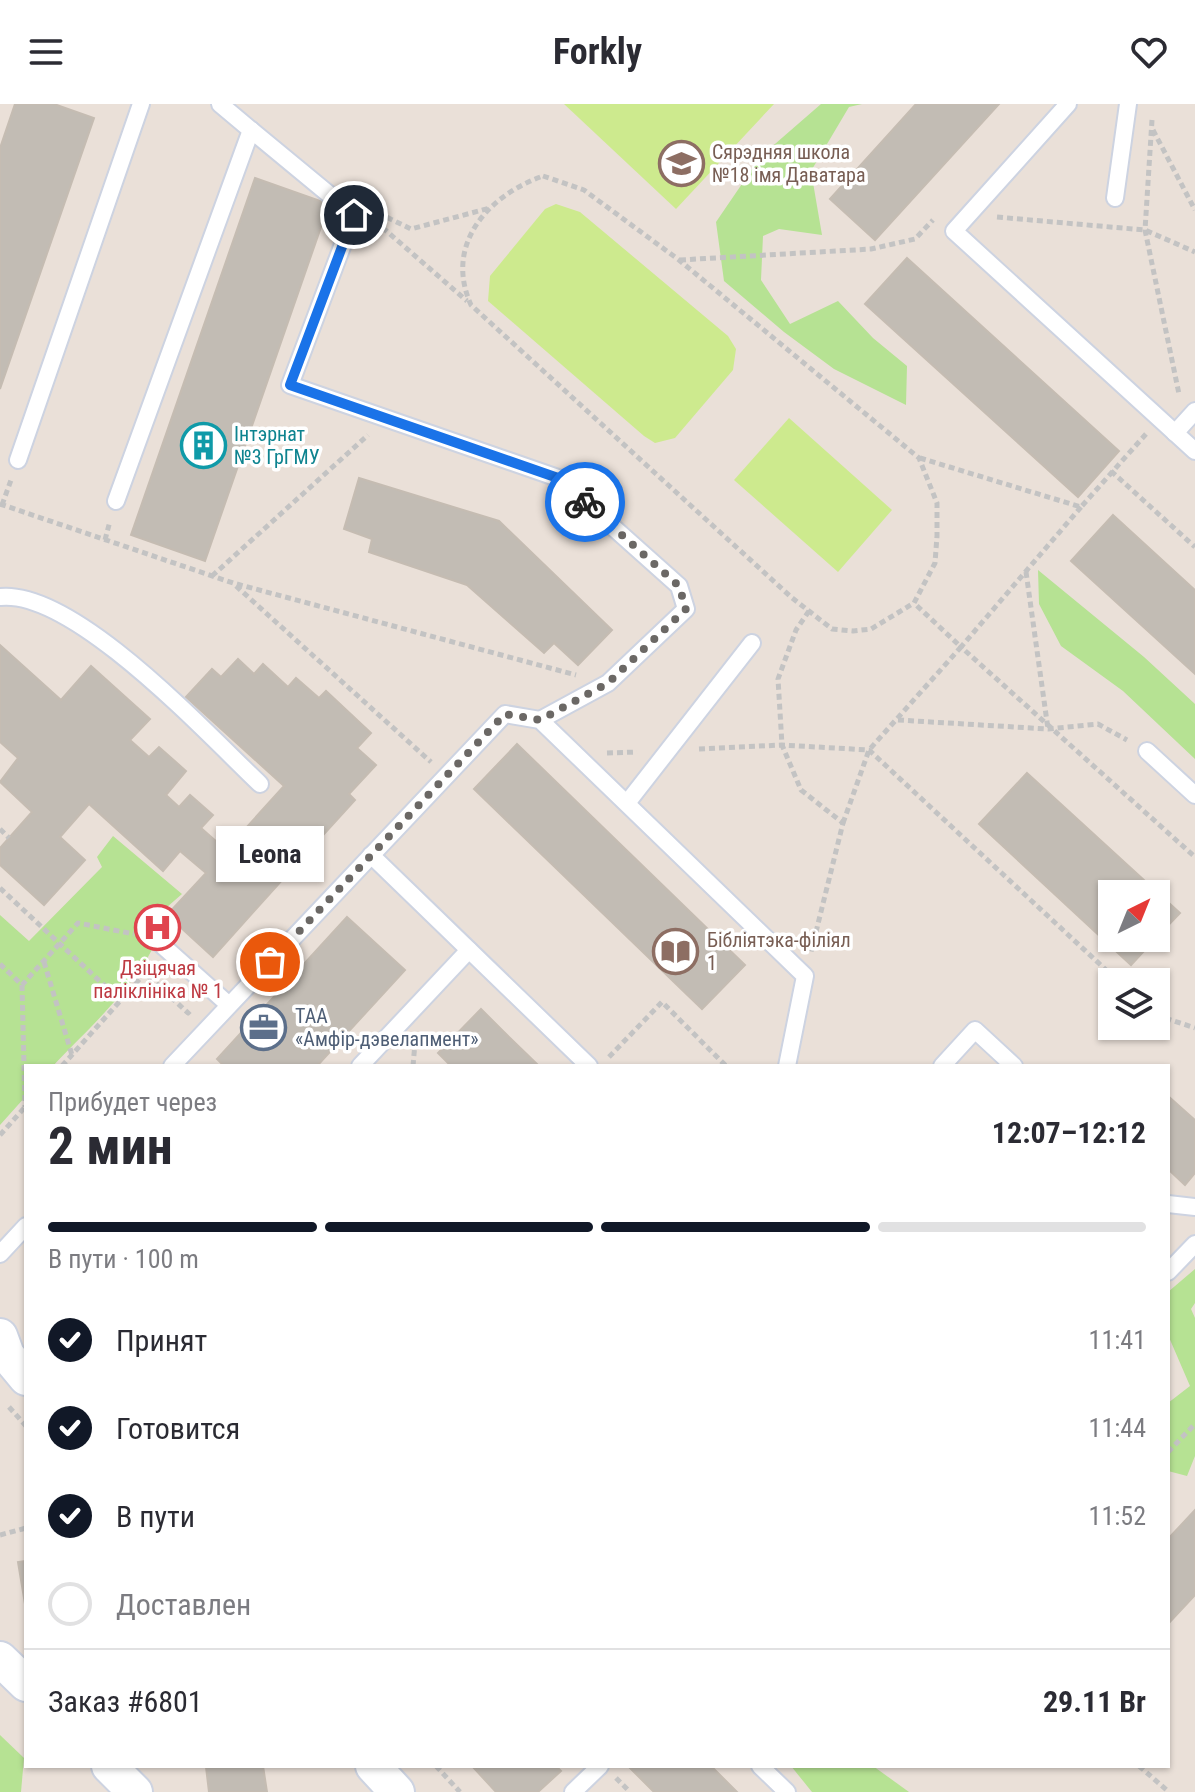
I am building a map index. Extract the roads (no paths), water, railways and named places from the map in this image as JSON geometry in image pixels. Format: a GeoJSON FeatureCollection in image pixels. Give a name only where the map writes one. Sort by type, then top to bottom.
{"type":"FeatureCollection","features":[{"type":"Feature","properties":{"kind":"street"},"geometry":{"type":"LineString","coordinates":[[0,1659],[24,1682]]}},
{"type":"Feature","properties":{"kind":"street"},"geometry":{"type":"LineString","coordinates":[[111,1768],[135,1792]]}},
{"type":"Feature","properties":{"kind":"street"},"geometry":{"type":"LineString","coordinates":[[375,1768],[397,1792]]}},
{"type":"Feature","properties":{"kind":"lane"},"geometry":{"type":"LineString","coordinates":[[18,460],[141,104]]}},
{"type":"Feature","properties":{"kind":"lane"},"geometry":{"type":"LineString","coordinates":[[220,104],[354,215],[290,385],[558,478],[679,586],[686,609],[608,683],[540,720]]}},
{"type":"Feature","properties":{"kind":"lane"},"geometry":{"type":"LineString","coordinates":[[1068,104],[954,231],[1195,451]]}},
{"type":"Feature","properties":{"kind":"lane"},"geometry":{"type":"LineString","coordinates":[[1115,198],[1128,104]]}},
{"type":"Feature","properties":{"kind":"lane"},"geometry":{"type":"LineString","coordinates":[[116,501],[251,130]]}},
{"type":"Feature","properties":{"kind":"lane"},"geometry":{"type":"LineString","coordinates":[[1175,433],[1188,407]]}},
{"type":"Feature","properties":{"kind":"lane"},"geometry":{"type":"LineString","coordinates":[[0,597],[11,595],[52,608],[124,656],[260,784]]}},
{"type":"Feature","properties":{"kind":"lane"},"geometry":{"type":"LineString","coordinates":[[627,803],[752,643]]}},
{"type":"Feature","properties":{"kind":"lane"},"geometry":{"type":"LineString","coordinates":[[178,1064],[229,1005],[505,714],[540,720],[805,976],[787,1064]]}},
{"type":"Feature","properties":{"kind":"lane"},"geometry":{"type":"LineString","coordinates":[[1147,751],[1195,795]]}},
{"type":"Feature","properties":{"kind":"lane"},"geometry":{"type":"LineString","coordinates":[[371,855],[587,1064]]}},
{"type":"Feature","properties":{"kind":"lane"},"geometry":{"type":"LineString","coordinates":[[154,938],[229,1005]]}},
{"type":"Feature","properties":{"kind":"lane"},"geometry":{"type":"LineString","coordinates":[[362,1064],[469,950]]}},
{"type":"Feature","properties":{"kind":"lane"},"geometry":{"type":"LineString","coordinates":[[944,1064],[975,1030],[1012,1064]]}},
{"type":"Feature","properties":{"kind":"lane"},"geometry":{"type":"LineString","coordinates":[[1170,1204],[1195,1207]]}},
{"type":"Feature","properties":{"kind":"lane"},"geometry":{"type":"LineString","coordinates":[[0,1254],[24,1228]]}},
{"type":"Feature","properties":{"kind":"lane"},"geometry":{"type":"LineString","coordinates":[[1170,1270],[1195,1244]]}},
{"type":"Feature","properties":{"kind":"lane"},"geometry":{"type":"LineString","coordinates":[[762,1768],[787,1792]]}},
{"type":"Feature","properties":{"kind":"lane"},"geometry":{"type":"LineString","coordinates":[[573,1792],[591,1769]]}},
{"type":"Feature","properties":{"kind":"place","name":"Сярэдняя школа №18 імя Даватара"},"geometry":{"type":"Point","coordinates":[681,164]}},
{"type":"Feature","properties":{"kind":"place","name":"Інтэрнат №3 ГрГМУ"},"geometry":{"type":"Point","coordinates":[203,446]}},
{"type":"Feature","properties":{"kind":"place","name":"Дзіцячая паліклініка № 1"},"geometry":{"type":"Point","coordinates":[158,928]}},
{"type":"Feature","properties":{"kind":"place","name":"Бібліятэка-філіял 1"},"geometry":{"type":"Point","coordinates":[676,951]}},
{"type":"Feature","properties":{"kind":"place","name":"Leona"},"geometry":{"type":"Point","coordinates":[270,962]}},
{"type":"Feature","properties":{"kind":"place","name":"ТАА «Амфір-дэвелапмент»"},"geometry":{"type":"Point","coordinates":[264,1027]}}]}
